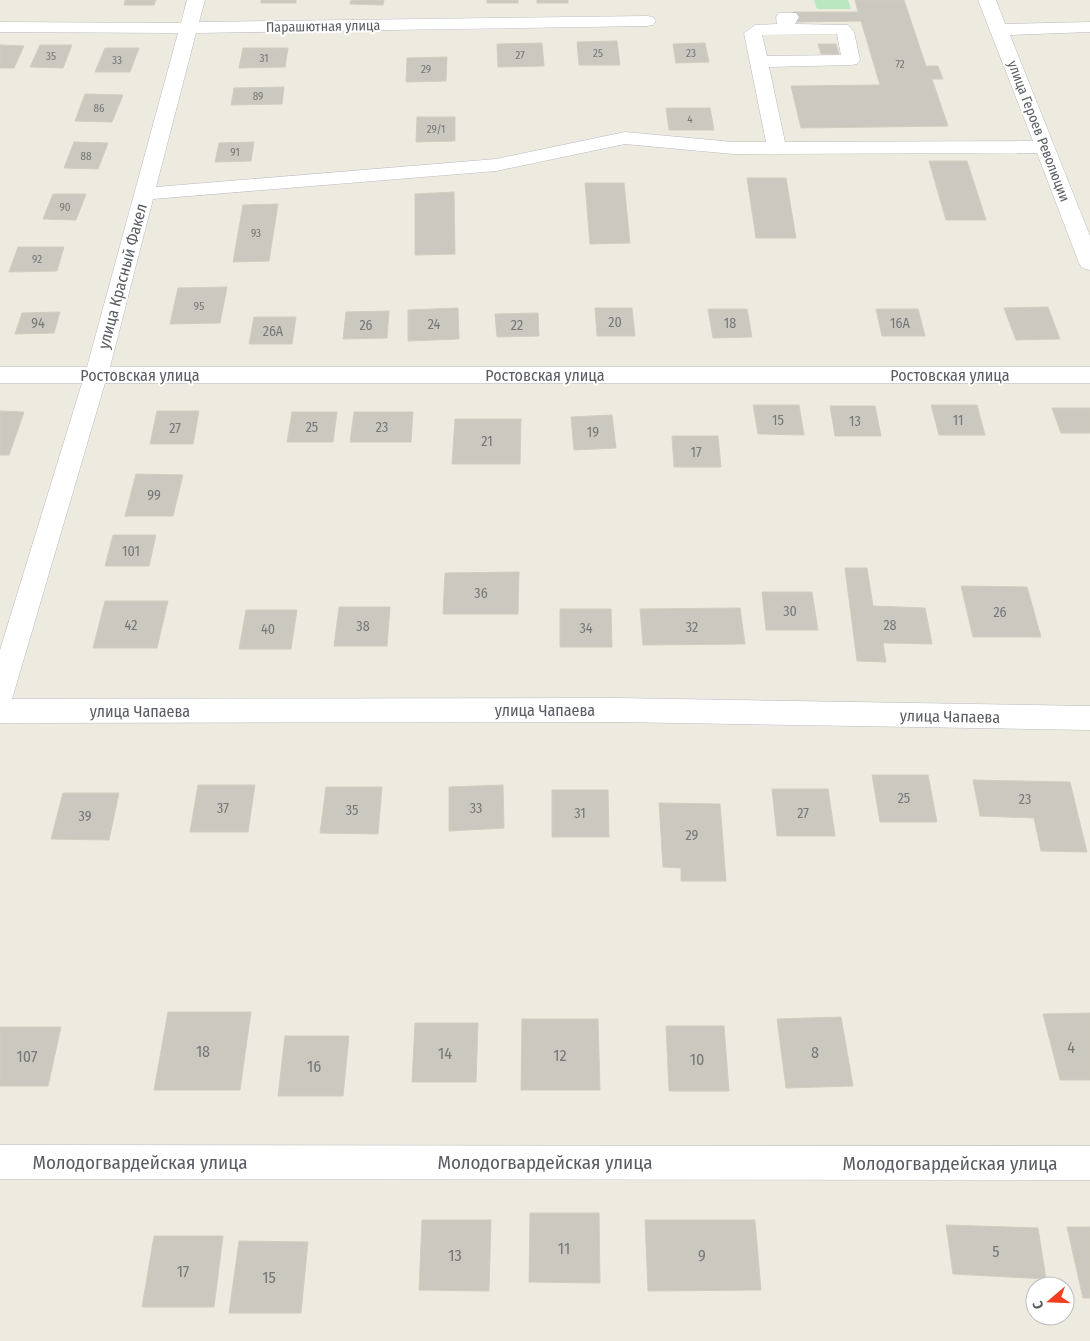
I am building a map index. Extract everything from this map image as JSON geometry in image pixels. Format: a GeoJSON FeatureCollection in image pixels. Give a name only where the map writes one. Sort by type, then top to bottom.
{"type":"FeatureCollection","features":[{"type":"Feature","properties":{"kind":"street","name":"улица Красный Факел"},"geometry":{"type":"LineString","coordinates":[[0,695],[96,375],[196,0]]}},
{"type":"Feature","properties":{"kind":"street","name":"улица Героев Революции"},"geometry":{"type":"LineString","coordinates":[[987,0],[1090,263]]}},
{"type":"Feature","properties":{"kind":"street","name":"Парашютная улица"},"geometry":{"type":"LineString","coordinates":[[0,27],[188,28],[647,21]]}},
{"type":"Feature","properties":{"kind":"street"},"geometry":{"type":"LineString","coordinates":[[759,62],[851,60],[845,32],[842,29],[791,23],[755,30],[753,33],[759,62],[777,148]]}},
{"type":"Feature","properties":{"kind":"street"},"geometry":{"type":"LineString","coordinates":[[999,30],[1090,27]]}},
{"type":"Feature","properties":{"kind":"street"},"geometry":{"type":"LineString","coordinates":[[143,194],[496,165],[625,138],[732,148],[1046,147]]}},
{"type":"Feature","properties":{"kind":"street","name":"Ростовская улица"},"geometry":{"type":"LineString","coordinates":[[0,375],[1090,375]]}},
{"type":"Feature","properties":{"kind":"street","name":"улица Чапаева"},"geometry":{"type":"LineString","coordinates":[[0,711],[617,710],[1090,718]]}},
{"type":"Feature","properties":{"kind":"street","name":"Молодогвардейская улица"},"geometry":{"type":"LineString","coordinates":[[0,1162],[1090,1163]]}},
{"type":"Feature","properties":{"kind":"green space"},"geometry":{"type":"Polygon","coordinates":[[[814,0],[848,0],[851,9],[817,9],[814,0]]]}},
{"type":"Feature","properties":{"kind":"building"},"geometry":{"type":"Polygon","coordinates":[[[125,0],[156,0],[154,5],[124,5],[125,0]]]}},
{"type":"Feature","properties":{"kind":"building"},"geometry":{"type":"Polygon","coordinates":[[[261,0],[296,0],[296,3],[261,3],[261,0]]]}},
{"type":"Feature","properties":{"kind":"building"},"geometry":{"type":"Polygon","coordinates":[[[351,0],[384,0],[383,5],[350,4],[351,0]]]}},
{"type":"Feature","properties":{"kind":"building"},"geometry":{"type":"Polygon","coordinates":[[[487,0],[518,0],[518,3],[487,3],[487,0]]]}},
{"type":"Feature","properties":{"kind":"building"},"geometry":{"type":"Polygon","coordinates":[[[537,0],[568,0],[568,3],[537,3],[537,0]]]}},
{"type":"Feature","properties":{"kind":"building"},"geometry":{"type":"Polygon","coordinates":[[[855,0],[904,0],[926,66],[938,66],[943,79],[932,79],[948,126],[801,128],[791,86],[880,85],[861,21],[795,22],[793,12],[858,12],[855,0]]]}},
{"type":"Feature","properties":{"kind":"building"},"geometry":{"type":"Polygon","coordinates":[[[617,41],[620,65],[579,65],[577,42],[617,41]]]}},
{"type":"Feature","properties":{"kind":"building"},"geometry":{"type":"Polygon","coordinates":[[[542,43],[544,66],[498,67],[497,44],[542,43]]]}},
{"type":"Feature","properties":{"kind":"building"},"geometry":{"type":"Polygon","coordinates":[[[705,43],[709,62],[676,63],[673,44],[705,43]]]}},
{"type":"Feature","properties":{"kind":"building"},"geometry":{"type":"Polygon","coordinates":[[[818,44],[836,44],[839,54],[821,54],[818,44]]]}},
{"type":"Feature","properties":{"kind":"building"},"geometry":{"type":"Polygon","coordinates":[[[0,45],[24,46],[14,68],[0,68],[0,45]]]}},
{"type":"Feature","properties":{"kind":"building"},"geometry":{"type":"Polygon","coordinates":[[[40,45],[72,45],[63,68],[30,67],[40,45]]]}},
{"type":"Feature","properties":{"kind":"building"},"geometry":{"type":"Polygon","coordinates":[[[105,48],[139,48],[130,72],[95,72],[105,48]]]}},
{"type":"Feature","properties":{"kind":"building"},"geometry":{"type":"Polygon","coordinates":[[[243,48],[288,48],[285,67],[239,68],[243,48]]]}},
{"type":"Feature","properties":{"kind":"building"},"geometry":{"type":"Polygon","coordinates":[[[447,57],[446,81],[406,82],[407,58],[447,57]]]}},
{"type":"Feature","properties":{"kind":"building"},"geometry":{"type":"Polygon","coordinates":[[[284,87],[282,104],[231,105],[234,88],[284,87]]]}},
{"type":"Feature","properties":{"kind":"building"},"geometry":{"type":"Polygon","coordinates":[[[85,94],[123,95],[112,122],[75,121],[85,94]]]}},
{"type":"Feature","properties":{"kind":"building"},"geometry":{"type":"Polygon","coordinates":[[[666,108],[710,108],[714,130],[669,130],[666,108]]]}},
{"type":"Feature","properties":{"kind":"building"},"geometry":{"type":"Polygon","coordinates":[[[417,117],[455,117],[455,141],[416,142],[417,117]]]}},
{"type":"Feature","properties":{"kind":"building"},"geometry":{"type":"Polygon","coordinates":[[[74,142],[108,143],[98,169],[64,168],[74,142]]]}},
{"type":"Feature","properties":{"kind":"building"},"geometry":{"type":"Polygon","coordinates":[[[254,142],[251,161],[215,162],[219,143],[254,142]]]}},
{"type":"Feature","properties":{"kind":"building"},"geometry":{"type":"Polygon","coordinates":[[[929,161],[967,161],[986,220],[946,220],[929,161]]]}},
{"type":"Feature","properties":{"kind":"building"},"geometry":{"type":"Polygon","coordinates":[[[747,178],[786,178],[796,238],[756,238],[747,178]]]}},
{"type":"Feature","properties":{"kind":"building"},"geometry":{"type":"Polygon","coordinates":[[[585,183],[624,183],[630,243],[590,244],[585,183]]]}},
{"type":"Feature","properties":{"kind":"building"},"geometry":{"type":"Polygon","coordinates":[[[454,192],[455,254],[415,255],[415,194],[454,192]]]}},
{"type":"Feature","properties":{"kind":"building"},"geometry":{"type":"Polygon","coordinates":[[[53,194],[86,194],[76,220],[43,219],[53,194]]]}},
{"type":"Feature","properties":{"kind":"building"},"geometry":{"type":"Polygon","coordinates":[[[278,204],[269,261],[233,262],[243,205],[278,204]]]}},
{"type":"Feature","properties":{"kind":"building"},"geometry":{"type":"Polygon","coordinates":[[[18,247],[64,247],[57,271],[9,272],[18,247]]]}},
{"type":"Feature","properties":{"kind":"building"},"geometry":{"type":"Polygon","coordinates":[[[227,287],[220,323],[170,324],[178,288],[227,287]]]}},
{"type":"Feature","properties":{"kind":"building"},"geometry":{"type":"Polygon","coordinates":[[[1048,307],[1060,339],[1016,340],[1004,308],[1048,307]]]}},
{"type":"Feature","properties":{"kind":"building"},"geometry":{"type":"Polygon","coordinates":[[[458,308],[459,339],[408,341],[408,310],[458,308]]]}},
{"type":"Feature","properties":{"kind":"building"},"geometry":{"type":"Polygon","coordinates":[[[595,308],[632,308],[635,336],[597,336],[595,308]]]}},
{"type":"Feature","properties":{"kind":"building"},"geometry":{"type":"Polygon","coordinates":[[[708,309],[747,309],[752,337],[713,338],[708,309]]]}},
{"type":"Feature","properties":{"kind":"building"},"geometry":{"type":"Polygon","coordinates":[[[876,309],[918,309],[925,336],[882,336],[876,309]]]}},
{"type":"Feature","properties":{"kind":"building"},"geometry":{"type":"Polygon","coordinates":[[[389,311],[387,338],[343,339],[346,312],[389,311]]]}},
{"type":"Feature","properties":{"kind":"building"},"geometry":{"type":"Polygon","coordinates":[[[60,312],[54,333],[15,334],[22,313],[60,312]]]}},
{"type":"Feature","properties":{"kind":"building"},"geometry":{"type":"Polygon","coordinates":[[[538,313],[539,336],[497,337],[495,314],[538,313]]]}},
{"type":"Feature","properties":{"kind":"building"},"geometry":{"type":"Polygon","coordinates":[[[254,317],[296,317],[292,344],[249,344],[254,317]]]}},
{"type":"Feature","properties":{"kind":"building"},"geometry":{"type":"Polygon","coordinates":[[[753,405],[799,405],[804,435],[758,434],[753,405]]]}},
{"type":"Feature","properties":{"kind":"building"},"geometry":{"type":"Polygon","coordinates":[[[931,405],[977,405],[985,435],[939,435],[931,405]]]}},
{"type":"Feature","properties":{"kind":"building"},"geometry":{"type":"Polygon","coordinates":[[[830,406],[875,406],[881,436],[835,436],[830,406]]]}},
{"type":"Feature","properties":{"kind":"building"},"geometry":{"type":"Polygon","coordinates":[[[1052,408],[1090,408],[1090,433],[1061,433],[1052,408]]]}},
{"type":"Feature","properties":{"kind":"building"},"geometry":{"type":"Polygon","coordinates":[[[0,411],[24,412],[9,455],[0,455],[0,411]]]}},
{"type":"Feature","properties":{"kind":"building"},"geometry":{"type":"Polygon","coordinates":[[[157,411],[199,411],[193,444],[150,444],[157,411]]]}},
{"type":"Feature","properties":{"kind":"building"},"geometry":{"type":"Polygon","coordinates":[[[292,412],[337,412],[333,442],[287,442],[292,412]]]}},
{"type":"Feature","properties":{"kind":"building"},"geometry":{"type":"Polygon","coordinates":[[[354,412],[413,412],[411,442],[350,442],[354,412]]]}},
{"type":"Feature","properties":{"kind":"building"},"geometry":{"type":"Polygon","coordinates":[[[612,415],[616,448],[574,450],[571,417],[612,415]]]}},
{"type":"Feature","properties":{"kind":"building"},"geometry":{"type":"Polygon","coordinates":[[[455,419],[521,419],[520,464],[452,464],[455,419]]]}},
{"type":"Feature","properties":{"kind":"building"},"geometry":{"type":"Polygon","coordinates":[[[672,436],[718,436],[721,467],[674,467],[672,436]]]}},
{"type":"Feature","properties":{"kind":"building"},"geometry":{"type":"Polygon","coordinates":[[[136,474],[183,475],[173,516],[125,516],[136,474]]]}},
{"type":"Feature","properties":{"kind":"building"},"geometry":{"type":"Polygon","coordinates":[[[113,535],[156,535],[149,566],[105,566],[113,535]]]}},
{"type":"Feature","properties":{"kind":"building"},"geometry":{"type":"Polygon","coordinates":[[[845,568],[867,568],[873,606],[925,608],[932,644],[883,643],[886,662],[857,661],[845,568]]]}},
{"type":"Feature","properties":{"kind":"building"},"geometry":{"type":"Polygon","coordinates":[[[519,572],[518,614],[443,614],[445,573],[519,572]]]}},
{"type":"Feature","properties":{"kind":"building"},"geometry":{"type":"Polygon","coordinates":[[[961,586],[1027,587],[1041,637],[973,637],[961,586]]]}},
{"type":"Feature","properties":{"kind":"building"},"geometry":{"type":"Polygon","coordinates":[[[762,592],[812,592],[818,630],[766,630],[762,592]]]}},
{"type":"Feature","properties":{"kind":"building"},"geometry":{"type":"Polygon","coordinates":[[[105,601],[168,601],[157,648],[93,648],[105,601]]]}},
{"type":"Feature","properties":{"kind":"building"},"geometry":{"type":"Polygon","coordinates":[[[339,607],[390,607],[387,646],[334,646],[339,607]]]}},
{"type":"Feature","properties":{"kind":"building"},"geometry":{"type":"Polygon","coordinates":[[[740,608],[745,644],[643,645],[640,609],[740,608]]]}},
{"type":"Feature","properties":{"kind":"building"},"geometry":{"type":"Polygon","coordinates":[[[560,609],[611,609],[612,647],[560,647],[560,609]]]}},
{"type":"Feature","properties":{"kind":"building"},"geometry":{"type":"Polygon","coordinates":[[[246,610],[297,610],[291,649],[239,649],[246,610]]]}},
{"type":"Feature","properties":{"kind":"building"},"geometry":{"type":"Polygon","coordinates":[[[872,775],[928,775],[937,822],[880,822],[872,775]]]}},
{"type":"Feature","properties":{"kind":"building"},"geometry":{"type":"Polygon","coordinates":[[[973,780],[1070,782],[1087,852],[1041,851],[1034,818],[980,816],[973,780]]]}},
{"type":"Feature","properties":{"kind":"building"},"geometry":{"type":"Polygon","coordinates":[[[198,785],[255,785],[248,832],[190,832],[198,785]]]}},
{"type":"Feature","properties":{"kind":"building"},"geometry":{"type":"Polygon","coordinates":[[[503,785],[504,828],[449,831],[449,787],[503,785]]]}},
{"type":"Feature","properties":{"kind":"building"},"geometry":{"type":"Polygon","coordinates":[[[326,787],[382,787],[378,834],[320,833],[326,787]]]}},
{"type":"Feature","properties":{"kind":"building"},"geometry":{"type":"Polygon","coordinates":[[[772,789],[828,789],[835,836],[777,836],[772,789]]]}},
{"type":"Feature","properties":{"kind":"building"},"geometry":{"type":"Polygon","coordinates":[[[552,790],[608,790],[609,837],[552,837],[552,790]]]}},
{"type":"Feature","properties":{"kind":"building"},"geometry":{"type":"Polygon","coordinates":[[[63,793],[119,793],[109,840],[51,839],[63,793]]]}},
{"type":"Feature","properties":{"kind":"building"},"geometry":{"type":"Polygon","coordinates":[[[659,803],[720,804],[726,881],[681,881],[681,868],[663,867],[659,803]]]}},
{"type":"Feature","properties":{"kind":"building"},"geometry":{"type":"Polygon","coordinates":[[[168,1012],[251,1012],[240,1090],[154,1090],[168,1012]]]}},
{"type":"Feature","properties":{"kind":"building"},"geometry":{"type":"Polygon","coordinates":[[[1090,1013],[1090,1080],[1060,1080],[1043,1014],[1090,1013]]]}},
{"type":"Feature","properties":{"kind":"building"},"geometry":{"type":"Polygon","coordinates":[[[841,1017],[853,1086],[786,1088],[777,1019],[841,1017]]]}},
{"type":"Feature","properties":{"kind":"building"},"geometry":{"type":"Polygon","coordinates":[[[522,1019],[598,1019],[600,1090],[521,1090],[522,1019]]]}},
{"type":"Feature","properties":{"kind":"building"},"geometry":{"type":"Polygon","coordinates":[[[415,1023],[478,1023],[476,1082],[412,1082],[415,1023]]]}},
{"type":"Feature","properties":{"kind":"building"},"geometry":{"type":"Polygon","coordinates":[[[666,1026],[724,1026],[729,1091],[669,1091],[666,1026]]]}},
{"type":"Feature","properties":{"kind":"building"},"geometry":{"type":"Polygon","coordinates":[[[0,1027],[61,1027],[48,1086],[0,1086],[0,1027]]]}},
{"type":"Feature","properties":{"kind":"building"},"geometry":{"type":"Polygon","coordinates":[[[285,1036],[349,1036],[343,1096],[278,1096],[285,1036]]]}},
{"type":"Feature","properties":{"kind":"building"},"geometry":{"type":"Polygon","coordinates":[[[530,1213],[599,1213],[600,1283],[529,1282],[530,1213]]]}},
{"type":"Feature","properties":{"kind":"building"},"geometry":{"type":"Polygon","coordinates":[[[422,1220],[491,1220],[489,1291],[419,1290],[422,1220]]]}},
{"type":"Feature","properties":{"kind":"building"},"geometry":{"type":"Polygon","coordinates":[[[645,1220],[755,1220],[761,1290],[648,1291],[645,1220]]]}},
{"type":"Feature","properties":{"kind":"building"},"geometry":{"type":"Polygon","coordinates":[[[946,1225],[1038,1228],[1046,1276],[1025,1276],[1025,1278],[953,1274],[946,1225]]]}},
{"type":"Feature","properties":{"kind":"building"},"geometry":{"type":"Polygon","coordinates":[[[1067,1227],[1090,1227],[1090,1298],[1083,1298],[1067,1227]]]}},
{"type":"Feature","properties":{"kind":"building"},"geometry":{"type":"Polygon","coordinates":[[[154,1236],[223,1236],[214,1307],[142,1307],[154,1236]]]}},
{"type":"Feature","properties":{"kind":"building"},"geometry":{"type":"Polygon","coordinates":[[[239,1241],[308,1242],[301,1313],[229,1313],[239,1241]]]}}]}
